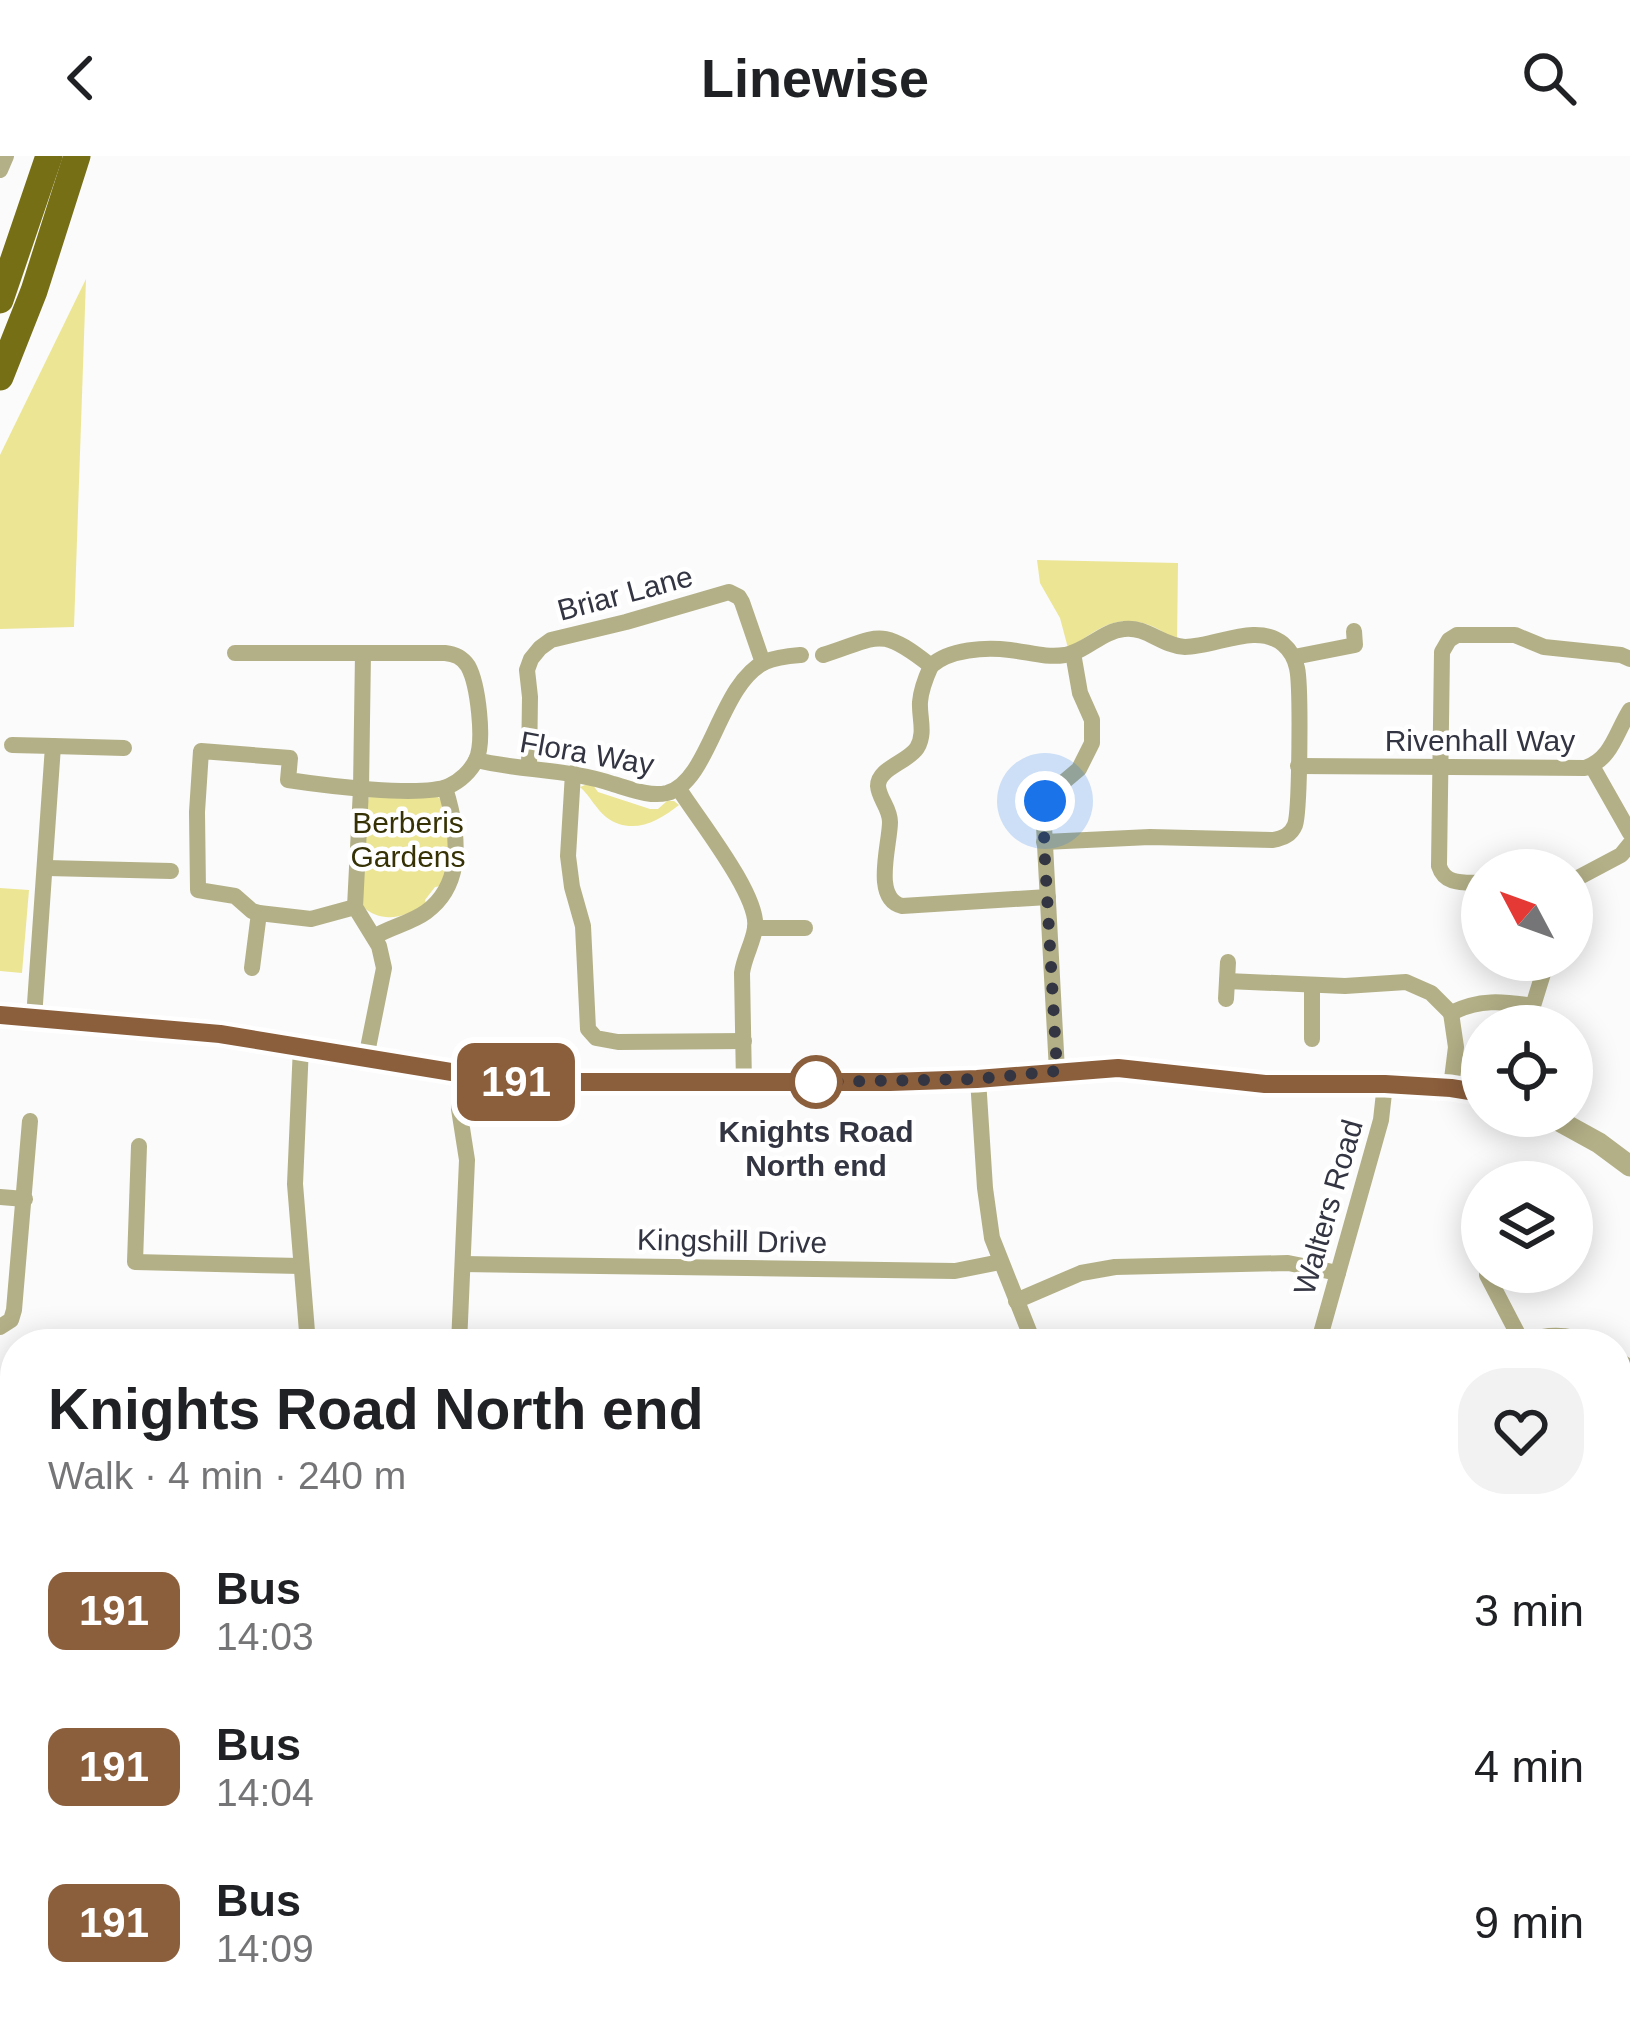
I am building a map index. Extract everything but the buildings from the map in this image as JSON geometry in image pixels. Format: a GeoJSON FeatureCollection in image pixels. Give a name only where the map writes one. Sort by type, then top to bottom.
{"type":"FeatureCollection","features":[{"type":"Feature","properties":{"kind":"main road"},"geometry":{"type":"LineString","coordinates":[[0,300],[49,156]]}},
{"type":"Feature","properties":{"kind":"main road"},"geometry":{"type":"LineString","coordinates":[[0,377],[34,291],[77,156]]}},
{"type":"Feature","properties":{"kind":"street"},"geometry":{"type":"LineString","coordinates":[[0,170],[6,156]]}},
{"type":"Feature","properties":{"kind":"street","name":"Briar Lane"},"geometry":{"type":"LineString","coordinates":[[529,768],[528,664],[551,640],[729,592],[742,602],[763,663]]}},
{"type":"Feature","properties":{"kind":"street"},"geometry":{"type":"LineString","coordinates":[[1044,842],[1150,837],[1278,840],[1290,833],[1296,820],[1298,766],[1294,657],[1278,641],[1263,635],[1208,646],[1179,646],[1127,628],[1073,653],[959,653],[941,657],[931,666],[921,693],[917,748],[884,773],[879,783],[890,816],[885,856],[888,897],[898,906],[1048,897]]}},
{"type":"Feature","properties":{"kind":"street"},"geometry":{"type":"LineString","coordinates":[[1294,657],[1355,645],[1354,631]]}},
{"type":"Feature","properties":{"kind":"street"},"geometry":{"type":"LineString","coordinates":[[1461,882],[1445,878],[1440,870],[1442,652],[1452,637],[1515,635],[1535,646],[1630,659]]}},
{"type":"Feature","properties":{"kind":"street"},"geometry":{"type":"LineString","coordinates":[[823,655],[860,640],[885,638],[900,642],[931,666]]}},
{"type":"Feature","properties":{"kind":"street"},"geometry":{"type":"LineString","coordinates":[[235,653],[445,653],[463,660],[471,674],[479,718],[476,760],[465,776],[446,788],[362,789],[289,780],[290,758],[201,751],[198,890],[235,896],[259,913],[311,919],[355,908]]}},
{"type":"Feature","properties":{"kind":"street"},"geometry":{"type":"LineString","coordinates":[[363,653],[355,908],[382,953],[384,968],[366,1058]]}},
{"type":"Feature","properties":{"kind":"street"},"geometry":{"type":"LineString","coordinates":[[1057,1071],[1045,801],[1079,769],[1093,734],[1073,653]]}},
{"type":"Feature","properties":{"kind":"street"},"geometry":{"type":"LineString","coordinates":[[763,663],[801,655]]}},
{"type":"Feature","properties":{"kind":"street","name":"Flora Way"},"geometry":{"type":"LineString","coordinates":[[476,760],[573,772],[639,792],[679,789],[693,773],[736,691],[763,663]]}},
{"type":"Feature","properties":{"kind":"street","name":"Rivenhall Way"},"geometry":{"type":"LineString","coordinates":[[1298,766],[1592,766],[1607,753],[1630,710]]}},
{"type":"Feature","properties":{"kind":"street"},"geometry":{"type":"LineString","coordinates":[[12,745],[124,748]]}},
{"type":"Feature","properties":{"kind":"street"},"geometry":{"type":"LineString","coordinates":[[34,1018],[53,746]]}},
{"type":"Feature","properties":{"kind":"street"},"geometry":{"type":"LineString","coordinates":[[1592,766],[1630,833]]}},
{"type":"Feature","properties":{"kind":"street"},"geometry":{"type":"LineString","coordinates":[[573,772],[569,876],[583,926],[588,1029],[596,1038],[618,1042],[744,1041]]}},
{"type":"Feature","properties":{"kind":"street"},"geometry":{"type":"LineString","coordinates":[[374,937],[423,915],[450,879],[456,821],[446,788]]}},
{"type":"Feature","properties":{"kind":"street"},"geometry":{"type":"LineString","coordinates":[[679,789],[752,904],[755,928],[742,973],[744,1083]]}},
{"type":"Feature","properties":{"kind":"street"},"geometry":{"type":"LineString","coordinates":[[1593,870],[1621,855],[1630,844]]}},
{"type":"Feature","properties":{"kind":"street"},"geometry":{"type":"LineString","coordinates":[[46,868],[171,871]]}},
{"type":"Feature","properties":{"kind":"street"},"geometry":{"type":"LineString","coordinates":[[252,968],[259,913]]}},
{"type":"Feature","properties":{"kind":"street"},"geometry":{"type":"LineString","coordinates":[[755,928],[805,928]]}},
{"type":"Feature","properties":{"kind":"street"},"geometry":{"type":"LineString","coordinates":[[1228,962],[1226,990],[1406,982],[1432,993],[1450,1012],[1456,1047],[1451,1088]]}},
{"type":"Feature","properties":{"kind":"street"},"geometry":{"type":"LineString","coordinates":[[1450,1012],[1492,1000],[1533,1006],[1541,981]]}},
{"type":"Feature","properties":{"kind":"street"},"geometry":{"type":"LineString","coordinates":[[1312,985],[1312,1040]]}},
{"type":"Feature","properties":{"kind":"street"},"geometry":{"type":"LineString","coordinates":[[0,1015],[182,1030],[513,1082],[977,1079],[1118,1068],[1287,1086],[1385,1084],[1461,1090]]}},
{"type":"Feature","properties":{"kind":"street"},"geometry":{"type":"LineString","coordinates":[[301,1046],[295,1157],[306,1329]]}},
{"type":"Feature","properties":{"kind":"street"},"geometry":{"type":"LineString","coordinates":[[460,1329],[466,1147],[459,1109],[462,1073]]}},
{"type":"Feature","properties":{"kind":"street"},"geometry":{"type":"LineString","coordinates":[[977,1079],[988,1215],[1000,1262],[1028,1329]]}},
{"type":"Feature","properties":{"kind":"street","name":"Walters Road"},"geometry":{"type":"LineString","coordinates":[[1322,1329],[1382,1120],[1385,1084]]}},
{"type":"Feature","properties":{"kind":"street"},"geometry":{"type":"LineString","coordinates":[[0,1328],[8,1325],[14,1310],[30,1121]]}},
{"type":"Feature","properties":{"kind":"street"},"geometry":{"type":"LineString","coordinates":[[1589,1137],[1630,1166]]}},
{"type":"Feature","properties":{"kind":"street"},"geometry":{"type":"LineString","coordinates":[[139,1146],[135,1262],[300,1266]]}},
{"type":"Feature","properties":{"kind":"street"},"geometry":{"type":"LineString","coordinates":[[0,1197],[25,1199]]}},
{"type":"Feature","properties":{"kind":"street","name":"Kingshill Drive"},"geometry":{"type":"LineString","coordinates":[[463,1264],[955,1271],[1000,1262]]}},
{"type":"Feature","properties":{"kind":"street"},"geometry":{"type":"LineString","coordinates":[[1016,1301],[1081,1273],[1115,1267],[1288,1263],[1338,1273]]}},
{"type":"Feature","properties":{"kind":"street"},"geometry":{"type":"LineString","coordinates":[[1495,1293],[1514,1329]]}},
{"type":"Feature","properties":{"kind":"green space"},"geometry":{"type":"Polygon","coordinates":[[[86,279],[74,627],[0,629],[0,455],[86,279]]]}},
{"type":"Feature","properties":{"kind":"green space"},"geometry":{"type":"Polygon","coordinates":[[[1037,560],[1178,563],[1177,643],[1152,626],[1123,621],[1068,648],[1060,618],[1040,583],[1037,560]]]}},
{"type":"Feature","properties":{"kind":"green space"},"geometry":{"type":"Polygon","coordinates":[[[580,787],[650,809],[667,801],[679,805],[653,821],[625,826],[602,814],[580,787]]]}},
{"type":"Feature","properties":{"kind":"green space","name":"Berberis Gardens"},"geometry":{"type":"Polygon","coordinates":[[[369,797],[438,797],[445,805],[452,854],[441,886],[435,887],[426,904],[402,916],[377,915],[362,906],[362,827],[369,797]]]}},
{"type":"Feature","properties":{"kind":"green space"},"geometry":{"type":"Polygon","coordinates":[[[0,888],[29,890],[22,973],[0,971],[0,888]]]}},
{"type":"Feature","properties":{"kind":"bus line","name":"191"},"geometry":{"type":"LineString","coordinates":[[0,1015],[220,1034],[513,1082],[890,1082],[1118,1068],[1265,1084],[1461,1090]]}},
{"type":"Feature","properties":{"kind":"place","name":"Knights Road North end"},"geometry":{"type":"Point","coordinates":[816,1082]}},
{"type":"Feature","properties":{"kind":"route"},"geometry":{"type":"LineString","coordinates":[[816,1082],[977,1079],[1057,1071],[1045,801]]}}]}
